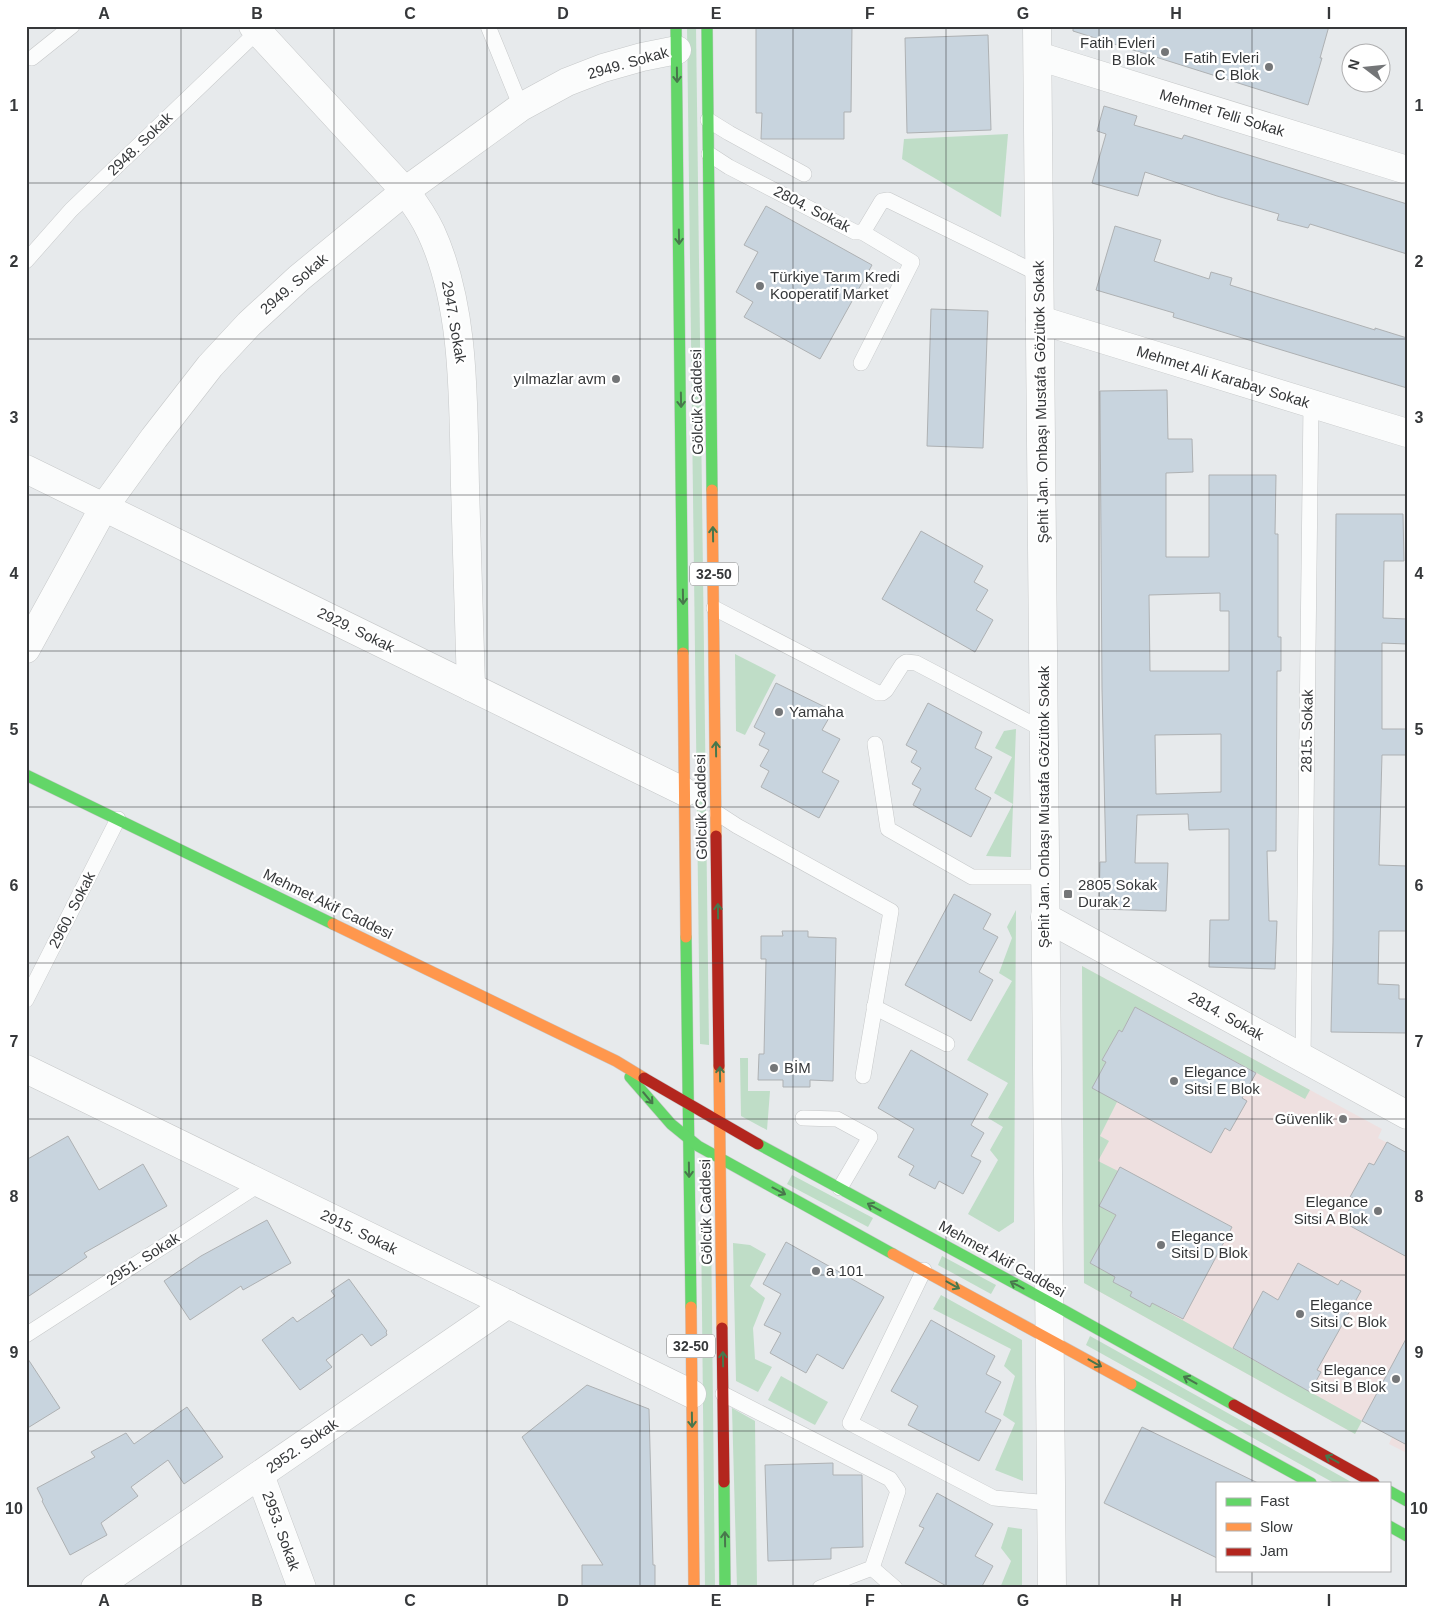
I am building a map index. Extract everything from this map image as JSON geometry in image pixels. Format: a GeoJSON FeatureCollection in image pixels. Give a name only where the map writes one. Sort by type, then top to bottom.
{"type":"FeatureCollection","features":[{"type":"Feature","properties":{"kind":"main road","name":"Gölcük Caddesi"},"geometry":{"type":"LineString","coordinates":[[707,26],[725,1588]]}},
{"type":"Feature","properties":{"kind":"main road","name":"Gölcük Caddesi"},"geometry":{"type":"LineString","coordinates":[[677,38],[694,1588]]}},
{"type":"Feature","properties":{"kind":"main road","name":"Mehmet Akif Caddesi"},"geometry":{"type":"LineString","coordinates":[[26,775],[616,1061],[720,1122],[1372,1482]]}},
{"type":"Feature","properties":{"kind":"main road","name":"Mehmet Akif Caddesi"},"geometry":{"type":"LineString","coordinates":[[616,1061],[658,1109],[689,1140],[720,1159],[1309,1482]]}},
{"type":"Feature","properties":{"kind":"main road"},"geometry":{"type":"LineString","coordinates":[[1390,1492],[1407,1501]]}},
{"type":"Feature","properties":{"kind":"main road"},"geometry":{"type":"LineString","coordinates":[[1390,1527],[1407,1536]]}},
{"type":"Feature","properties":{"kind":"street","name":"Şehit Jan. Onbaşı Mustafa Gözütok Sokak"},"geometry":{"type":"LineString","coordinates":[[1037,26],[1052,1588]]}},
{"type":"Feature","properties":{"kind":"street","name":"2947. Sokak"},"geometry":{"type":"LineString","coordinates":[[255,29],[405,190],[420,211],[431,233],[444,270],[456,320],[462,374],[471,687]]}},
{"type":"Feature","properties":{"kind":"street","name":"2949. Sokak"},"geometry":{"type":"LineString","coordinates":[[26,648],[104,507],[210,366],[249,324],[299,278],[405,190],[521,107],[567,82],[603,68],[642,57],[677,38]]}},
{"type":"Feature","properties":{"kind":"street","name":"Mehmet Telli Sokak"},"geometry":{"type":"LineString","coordinates":[[1038,56],[1407,170]]}},
{"type":"Feature","properties":{"kind":"street","name":"Mehmet Ali Karabay Sokak"},"geometry":{"type":"LineString","coordinates":[[1040,320],[1407,434]]}},
{"type":"Feature","properties":{"kind":"street","name":"2929. Sokak"},"geometry":{"type":"LineString","coordinates":[[26,469],[685,792]]}},
{"type":"Feature","properties":{"kind":"street","name":"2814. Sokak"},"geometry":{"type":"LineString","coordinates":[[1045,917],[1407,1114]]}},
{"type":"Feature","properties":{"kind":"street","name":"2915. Sokak"},"geometry":{"type":"LineString","coordinates":[[26,1069],[692,1394]]}},
{"type":"Feature","properties":{"kind":"street","name":"2952. Sokak"},"geometry":{"type":"LineString","coordinates":[[95,1588],[508,1304]]}},
{"type":"Feature","properties":{"kind":"street","name":"2953. Sokak"},"geometry":{"type":"LineString","coordinates":[[260,1475],[302,1588]]}},
{"type":"Feature","properties":{"kind":"lane"},"geometry":{"type":"LineString","coordinates":[[32,58],[72,26]]}},
{"type":"Feature","properties":{"kind":"lane"},"geometry":{"type":"LineString","coordinates":[[488,26],[521,107]]}},
{"type":"Feature","properties":{"kind":"lane","name":"2948. Sokak"},"geometry":{"type":"LineString","coordinates":[[26,261],[71,210],[255,29]]}},
{"type":"Feature","properties":{"kind":"lane"},"geometry":{"type":"LineString","coordinates":[[708,120],[804,174]]}},
{"type":"Feature","properties":{"kind":"lane","name":"2804. Sokak"},"geometry":{"type":"LineString","coordinates":[[709,154],[729,167],[855,232],[862,232],[882,201],[888,200],[1039,274]]}},
{"type":"Feature","properties":{"kind":"lane"},"geometry":{"type":"LineString","coordinates":[[861,363],[912,262],[862,232]]}},
{"type":"Feature","properties":{"kind":"lane","name":"2815. Sokak"},"geometry":{"type":"LineString","coordinates":[[1303,1058],[1311,404]]}},
{"type":"Feature","properties":{"kind":"lane"},"geometry":{"type":"LineString","coordinates":[[714,608],[878,693],[886,690],[902,665],[906,662],[916,663],[1044,730]]}},
{"type":"Feature","properties":{"kind":"lane"},"geometry":{"type":"LineString","coordinates":[[875,744],[888,829],[972,877],[1045,876]]}},
{"type":"Feature","properties":{"kind":"lane"},"geometry":{"type":"LineString","coordinates":[[716,813],[891,911],[863,1076]]}},
{"type":"Feature","properties":{"kind":"lane","name":"2960. Sokak"},"geometry":{"type":"LineString","coordinates":[[26,1000],[118,819]]}},
{"type":"Feature","properties":{"kind":"lane"},"geometry":{"type":"LineString","coordinates":[[874,1007],[947,1044]]}},
{"type":"Feature","properties":{"kind":"lane"},"geometry":{"type":"LineString","coordinates":[[803,1118],[836,1118],[870,1137],[840,1188]]}},
{"type":"Feature","properties":{"kind":"lane","name":"2951. Sokak"},"geometry":{"type":"LineString","coordinates":[[26,1335],[260,1184]]}},
{"type":"Feature","properties":{"kind":"lane"},"geometry":{"type":"LineString","coordinates":[[924,1270],[850,1423],[994,1498],[1051,1503]]}},
{"type":"Feature","properties":{"kind":"lane"},"geometry":{"type":"LineString","coordinates":[[723,1394],[890,1479],[898,1491],[872,1568]]}},
{"type":"Feature","properties":{"kind":"lane"},"geometry":{"type":"LineString","coordinates":[[820,1588],[872,1568]]}},
{"type":"Feature","properties":{"kind":"lane"},"geometry":{"type":"LineString","coordinates":[[872,1568],[895,1588]]}},
{"type":"Feature","properties":{"kind":"shaded area"},"geometry":{"type":"Polygon","coordinates":[[[1082,966],[1382,1129],[1378,1138],[1407,1153],[1407,1453],[1389,1444],[1392,1437],[1362,1421],[1355,1434],[1084,1283],[1082,966]]]}},
{"type":"Feature","properties":{"kind":"green space"},"geometry":{"type":"Polygon","coordinates":[[[687,26],[696,26],[709,1045],[700,1044],[687,26]]]}},
{"type":"Feature","properties":{"kind":"green space"},"geometry":{"type":"Polygon","coordinates":[[[1008,134],[1001,217],[902,159],[904,139],[1008,134]]]}},
{"type":"Feature","properties":{"kind":"green space"},"geometry":{"type":"Polygon","coordinates":[[[735,654],[776,675],[745,735],[736,731],[735,654]]]}},
{"type":"Feature","properties":{"kind":"green space"},"geometry":{"type":"Polygon","coordinates":[[[1016,729],[1011,857],[986,856],[1013,804],[994,793],[1012,757],[995,748],[1004,731],[1016,729]]]}},
{"type":"Feature","properties":{"kind":"green space"},"geometry":{"type":"Polygon","coordinates":[[[1016,910],[1014,1222],[999,1232],[968,1214],[998,1160],[990,1150],[1003,1127],[988,1118],[1008,1083],[967,1060],[1012,981],[999,973],[1012,938],[1007,927],[1016,910]]]}},
{"type":"Feature","properties":{"kind":"green space"},"geometry":{"type":"Polygon","coordinates":[[[1082,966],[1310,1090],[1305,1099],[1135,1007],[1122,1032],[1119,1030],[1102,1060],[1106,1062],[1117,1102],[1100,1136],[1109,1141],[1098,1161],[1118,1171],[1099,1206],[1116,1215],[1090,1263],[1115,1277],[1150,1306],[1152,1303],[1362,1421],[1355,1434],[1084,1283],[1082,966]]]}},
{"type":"Feature","properties":{"kind":"green space"},"geometry":{"type":"Polygon","coordinates":[[[740,1058],[748,1058],[748,1091],[770,1091],[767,1130],[741,1116],[740,1058]]]}},
{"type":"Feature","properties":{"kind":"green space"},"geometry":{"type":"Polygon","coordinates":[[[792,1175],[873,1218],[868,1227],[787,1184],[792,1175]]]}},
{"type":"Feature","properties":{"kind":"green space"},"geometry":{"type":"Polygon","coordinates":[[[701,1221],[711,1222],[715,1588],[705,1588],[701,1221]]]}},
{"type":"Feature","properties":{"kind":"green space"},"geometry":{"type":"Polygon","coordinates":[[[733,1243],[750,1245],[766,1254],[750,1286],[765,1298],[753,1328],[755,1359],[772,1367],[758,1392],[736,1381],[733,1243]]]}},
{"type":"Feature","properties":{"kind":"green space"},"geometry":{"type":"Polygon","coordinates":[[[942,1256],[996,1285],[991,1294],[938,1265],[942,1256]]]}},
{"type":"Feature","properties":{"kind":"green space"},"geometry":{"type":"Polygon","coordinates":[[[941,1295],[1022,1340],[1023,1481],[995,1470],[1015,1423],[1003,1415],[1015,1376],[1004,1366],[1011,1349],[933,1309],[941,1295]]]}},
{"type":"Feature","properties":{"kind":"green space"},"geometry":{"type":"Polygon","coordinates":[[[1090,1336],[1351,1482],[1332,1482],[1086,1345],[1090,1336]]]}},
{"type":"Feature","properties":{"kind":"green space"},"geometry":{"type":"Polygon","coordinates":[[[781,1376],[828,1402],[815,1425],[768,1400],[781,1376]]]}},
{"type":"Feature","properties":{"kind":"green space"},"geometry":{"type":"Polygon","coordinates":[[[732,1408],[755,1421],[757,1588],[737,1588],[732,1408]]]}},
{"type":"Feature","properties":{"kind":"green space"},"geometry":{"type":"Polygon","coordinates":[[[1008,1527],[1022,1529],[1022,1588],[1000,1588],[1011,1561],[1001,1548],[1008,1527]]]}},
{"type":"Feature","properties":{"kind":"building"},"geometry":{"type":"Polygon","coordinates":[[[756,26],[852,26],[851,112],[844,112],[844,139],[761,139],[762,113],[756,113],[756,26]]]}},
{"type":"Feature","properties":{"kind":"building"},"geometry":{"type":"Polygon","coordinates":[[[1073,26],[1329,26],[1308,105],[1073,31],[1073,26]]]}},
{"type":"Feature","properties":{"kind":"building"},"geometry":{"type":"Polygon","coordinates":[[[988,35],[991,130],[907,133],[905,38],[988,35]]]}},
{"type":"Feature","properties":{"kind":"building"},"geometry":{"type":"Polygon","coordinates":[[[1104,106],[1137,116],[1134,125],[1182,139],[1184,135],[1407,204],[1407,254],[1310,224],[1308,228],[1277,220],[1279,214],[1145,172],[1138,196],[1092,183],[1106,134],[1097,131],[1104,106]]]}},
{"type":"Feature","properties":{"kind":"building"},"geometry":{"type":"Polygon","coordinates":[[[766,206],[872,265],[820,359],[744,317],[753,302],[736,292],[758,252],[744,245],[766,206]]]}},
{"type":"Feature","properties":{"kind":"building"},"geometry":{"type":"Polygon","coordinates":[[[1115,226],[1161,240],[1154,261],[1209,279],[1211,272],[1232,278],[1230,285],[1375,330],[1375,328],[1407,338],[1407,388],[1173,317],[1174,313],[1096,290],[1115,226]]]}},
{"type":"Feature","properties":{"kind":"building"},"geometry":{"type":"Polygon","coordinates":[[[931,309],[988,311],[983,448],[927,446],[931,309]]]}},
{"type":"Feature","properties":{"kind":"building"},"geometry":{"type":"Polygon","coordinates":[[[1167,390],[1168,439],[1192,439],[1193,472],[1166,473],[1166,557],[1209,557],[1209,475],[1276,475],[1275,534],[1278,534],[1278,637],[1281,637],[1281,671],[1277,671],[1276,851],[1267,851],[1269,921],[1277,921],[1275,969],[1209,967],[1210,920],[1229,920],[1229,829],[1189,830],[1188,814],[1137,815],[1135,863],[1168,863],[1166,911],[1099,909],[1100,862],[1106,862],[1102,689],[1100,391],[1167,390]],[[1220,593],[1149,595],[1150,671],[1229,671],[1229,611],[1220,611],[1220,593]],[[1221,734],[1155,735],[1156,794],[1221,792],[1221,734]]]}},
{"type":"Feature","properties":{"kind":"building"},"geometry":{"type":"Polygon","coordinates":[[[1336,514],[1403,514],[1404,561],[1384,561],[1383,618],[1407,619],[1407,644],[1382,643],[1382,729],[1407,729],[1407,755],[1382,755],[1379,865],[1407,866],[1407,931],[1379,931],[1378,984],[1399,985],[1399,999],[1407,999],[1407,1033],[1331,1032],[1336,514]]]}},
{"type":"Feature","properties":{"kind":"building"},"geometry":{"type":"Polygon","coordinates":[[[921,531],[983,566],[974,582],[988,590],[976,610],[993,620],[975,652],[882,599],[921,531]]]}},
{"type":"Feature","properties":{"kind":"building"},"geometry":{"type":"Polygon","coordinates":[[[776,683],[833,711],[822,730],[840,739],[822,772],[839,781],[819,818],[761,787],[769,771],[760,766],[769,750],[759,745],[765,733],[754,727],[776,683]]]}},
{"type":"Feature","properties":{"kind":"building"},"geometry":{"type":"Polygon","coordinates":[[[928,703],[982,732],[975,748],[992,757],[975,789],[991,798],[971,837],[913,805],[921,789],[912,784],[921,768],[911,762],[917,751],[906,745],[928,703]]]}},
{"type":"Feature","properties":{"kind":"building"},"geometry":{"type":"Polygon","coordinates":[[[954,894],[991,914],[983,929],[998,937],[979,972],[993,980],[971,1021],[905,985],[954,894]]]}},
{"type":"Feature","properties":{"kind":"building"},"geometry":{"type":"Polygon","coordinates":[[[782,931],[808,931],[808,937],[836,938],[833,1081],[810,1080],[810,1087],[783,1087],[783,1080],[758,1080],[759,1054],[764,1054],[766,959],[761,959],[761,936],[783,936],[782,931]]]}},
{"type":"Feature","properties":{"kind":"building","name":"Elegance Sitsi E Blok"},"geometry":{"type":"Polygon","coordinates":[[[1135,1007],[1256,1073],[1242,1098],[1247,1101],[1230,1131],[1225,1128],[1211,1153],[1092,1088],[1106,1062],[1102,1060],[1119,1030],[1122,1032],[1135,1007]]]}},
{"type":"Feature","properties":{"kind":"building"},"geometry":{"type":"Polygon","coordinates":[[[911,1050],[988,1094],[971,1125],[984,1133],[971,1156],[981,1161],[963,1194],[939,1181],[935,1189],[909,1175],[914,1166],[898,1157],[914,1129],[878,1108],[911,1050]]]}},
{"type":"Feature","properties":{"kind":"building"},"geometry":{"type":"Polygon","coordinates":[[[68,1136],[99,1190],[143,1164],[167,1206],[84,1253],[87,1257],[26,1298],[26,1160],[68,1136]]]}},
{"type":"Feature","properties":{"kind":"building","name":"Elegance Sitsi A Blok"},"geometry":{"type":"Polygon","coordinates":[[[1387,1142],[1407,1153],[1407,1257],[1343,1222],[1355,1199],[1350,1197],[1369,1163],[1374,1165],[1387,1142]]]}},
{"type":"Feature","properties":{"kind":"building","name":"Elegance Sitsi D Blok"},"geometry":{"type":"Polygon","coordinates":[[[1120,1167],[1232,1227],[1183,1319],[1152,1303],[1150,1307],[1130,1296],[1132,1292],[1113,1282],[1115,1277],[1090,1263],[1116,1215],[1099,1206],[1120,1167]]]}},
{"type":"Feature","properties":{"kind":"building"},"geometry":{"type":"Polygon","coordinates":[[[267,1220],[291,1263],[243,1290],[241,1286],[190,1320],[164,1281],[201,1256],[267,1220]]]}},
{"type":"Feature","properties":{"kind":"building"},"geometry":{"type":"Polygon","coordinates":[[[786,1242],[884,1297],[843,1369],[817,1354],[806,1373],[770,1353],[781,1333],[764,1325],[781,1294],[763,1284],[786,1242]]]}},
{"type":"Feature","properties":{"kind":"building","name":"Elegance Sitsi C Blok"},"geometry":{"type":"Polygon","coordinates":[[[1298,1263],[1338,1285],[1341,1280],[1361,1291],[1317,1370],[1321,1372],[1310,1392],[1233,1348],[1263,1291],[1278,1300],[1298,1263]]]}},
{"type":"Feature","properties":{"kind":"building"},"geometry":{"type":"Polygon","coordinates":[[[349,1279],[387,1331],[387,1335],[371,1346],[362,1334],[326,1360],[332,1367],[300,1390],[262,1340],[293,1317],[297,1322],[335,1296],[331,1291],[349,1279]]]}},
{"type":"Feature","properties":{"kind":"building"},"geometry":{"type":"Polygon","coordinates":[[[931,1320],[995,1356],[986,1374],[1001,1382],[985,1412],[1001,1420],[979,1461],[908,1425],[918,1406],[891,1391],[931,1320]]]}},
{"type":"Feature","properties":{"kind":"building","name":"Elegance Sitsi B Blok"},"geometry":{"type":"Polygon","coordinates":[[[1407,1337],[1407,1445],[1362,1421],[1407,1337]]]}},
{"type":"Feature","properties":{"kind":"building"},"geometry":{"type":"Polygon","coordinates":[[[26,1356],[60,1408],[26,1429],[26,1356]]]}},
{"type":"Feature","properties":{"kind":"building"},"geometry":{"type":"Polygon","coordinates":[[[587,1385],[649,1409],[655,1588],[582,1588],[582,1565],[603,1565],[522,1437],[587,1385]]]}},
{"type":"Feature","properties":{"kind":"building"},"geometry":{"type":"Polygon","coordinates":[[[187,1407],[223,1457],[184,1484],[168,1460],[131,1487],[138,1496],[101,1523],[107,1535],[70,1555],[37,1488],[95,1457],[91,1452],[126,1433],[134,1444],[187,1407]]]}},
{"type":"Feature","properties":{"kind":"building"},"geometry":{"type":"Polygon","coordinates":[[[1142,1427],[1256,1482],[1216,1482],[1216,1558],[1104,1503],[1142,1427]]]}},
{"type":"Feature","properties":{"kind":"building"},"geometry":{"type":"Polygon","coordinates":[[[833,1463],[833,1475],[862,1475],[863,1547],[831,1548],[831,1559],[768,1561],[765,1465],[833,1463]]]}},
{"type":"Feature","properties":{"kind":"building"},"geometry":{"type":"Polygon","coordinates":[[[937,1493],[993,1524],[975,1556],[993,1566],[981,1588],[950,1588],[905,1563],[924,1528],[919,1526],[937,1493]]]}},
{"type":"Feature","properties":{"kind":"traffic: fast"},"geometry":{"type":"LineString","coordinates":[[676,26],[683,653]]}},
{"type":"Feature","properties":{"kind":"traffic: fast"},"geometry":{"type":"LineString","coordinates":[[707,26],[712,490]]}},
{"type":"Feature","properties":{"kind":"traffic: fast"},"geometry":{"type":"LineString","coordinates":[[26,775],[333,924]]}},
{"type":"Feature","properties":{"kind":"traffic: fast"},"geometry":{"type":"LineString","coordinates":[[686,937],[691,1307]]}},
{"type":"Feature","properties":{"kind":"traffic: fast"},"geometry":{"type":"LineString","coordinates":[[630,1077],[671,1124],[698,1146],[893,1254]]}},
{"type":"Feature","properties":{"kind":"traffic: fast"},"geometry":{"type":"LineString","coordinates":[[758,1144],[1234,1405]]}},
{"type":"Feature","properties":{"kind":"traffic: fast"},"geometry":{"type":"LineString","coordinates":[[1131,1384],[1309,1482]]}},
{"type":"Feature","properties":{"kind":"traffic: fast"},"geometry":{"type":"LineString","coordinates":[[724,1482],[725,1588]]}},
{"type":"Feature","properties":{"kind":"traffic: fast"},"geometry":{"type":"LineString","coordinates":[[1390,1492],[1407,1501]]}},
{"type":"Feature","properties":{"kind":"traffic: fast"},"geometry":{"type":"LineString","coordinates":[[1390,1527],[1407,1536]]}},
{"type":"Feature","properties":{"kind":"traffic: slow"},"geometry":{"type":"LineString","coordinates":[[712,490],[716,836]]}},
{"type":"Feature","properties":{"kind":"traffic: slow"},"geometry":{"type":"LineString","coordinates":[[683,653],[686,937]]}},
{"type":"Feature","properties":{"kind":"traffic: slow"},"geometry":{"type":"LineString","coordinates":[[333,924],[616,1061],[644,1078]]}},
{"type":"Feature","properties":{"kind":"traffic: slow"},"geometry":{"type":"LineString","coordinates":[[719,1066],[722,1328]]}},
{"type":"Feature","properties":{"kind":"traffic: slow"},"geometry":{"type":"LineString","coordinates":[[893,1254],[1131,1384]]}},
{"type":"Feature","properties":{"kind":"traffic: slow"},"geometry":{"type":"LineString","coordinates":[[691,1307],[694,1588]]}},
{"type":"Feature","properties":{"kind":"traffic: jam"},"geometry":{"type":"LineString","coordinates":[[716,836],[719,1066]]}},
{"type":"Feature","properties":{"kind":"traffic: jam"},"geometry":{"type":"LineString","coordinates":[[644,1078],[758,1144]]}},
{"type":"Feature","properties":{"kind":"traffic: jam"},"geometry":{"type":"LineString","coordinates":[[722,1328],[724,1482]]}},
{"type":"Feature","properties":{"kind":"traffic: jam"},"geometry":{"type":"LineString","coordinates":[[1234,1405],[1372,1482]]}},
{"type":"Feature","properties":{"kind":"place","name":"Fatih Evleri B Blok"},"geometry":{"type":"Point","coordinates":[1165,52]}},
{"type":"Feature","properties":{"kind":"place","name":"Fatih Evleri C Blok"},"geometry":{"type":"Point","coordinates":[1269,67]}},
{"type":"Feature","properties":{"kind":"place","name":"Türkiye Tarım Kredi Kooperatif Market"},"geometry":{"type":"Point","coordinates":[760,286]}},
{"type":"Feature","properties":{"kind":"place","name":"yılmazlar avm"},"geometry":{"type":"Point","coordinates":[616,379]}},
{"type":"Feature","properties":{"kind":"place","name":"Yamaha"},"geometry":{"type":"Point","coordinates":[779,712]}},
{"type":"Feature","properties":{"kind":"place","name":"2805 Sokak Durak 2"},"geometry":{"type":"Point","coordinates":[1068,894]}},
{"type":"Feature","properties":{"kind":"place","name":"BİM"},"geometry":{"type":"Point","coordinates":[774,1068]}},
{"type":"Feature","properties":{"kind":"place","name":"Elegance Sitsi E Blok"},"geometry":{"type":"Point","coordinates":[1174,1081]}},
{"type":"Feature","properties":{"kind":"place","name":"Güvenlik"},"geometry":{"type":"Point","coordinates":[1343,1119]}},
{"type":"Feature","properties":{"kind":"place","name":"Elegance Sitsi A Blok"},"geometry":{"type":"Point","coordinates":[1378,1211]}},
{"type":"Feature","properties":{"kind":"place","name":"Elegance Sitsi D Blok"},"geometry":{"type":"Point","coordinates":[1161,1245]}},
{"type":"Feature","properties":{"kind":"place","name":"a 101"},"geometry":{"type":"Point","coordinates":[816,1271]}},
{"type":"Feature","properties":{"kind":"place","name":"Elegance Sitsi C Blok"},"geometry":{"type":"Point","coordinates":[1300,1314]}},
{"type":"Feature","properties":{"kind":"place","name":"Elegance Sitsi B Blok"},"geometry":{"type":"Point","coordinates":[1396,1379]}}]}
